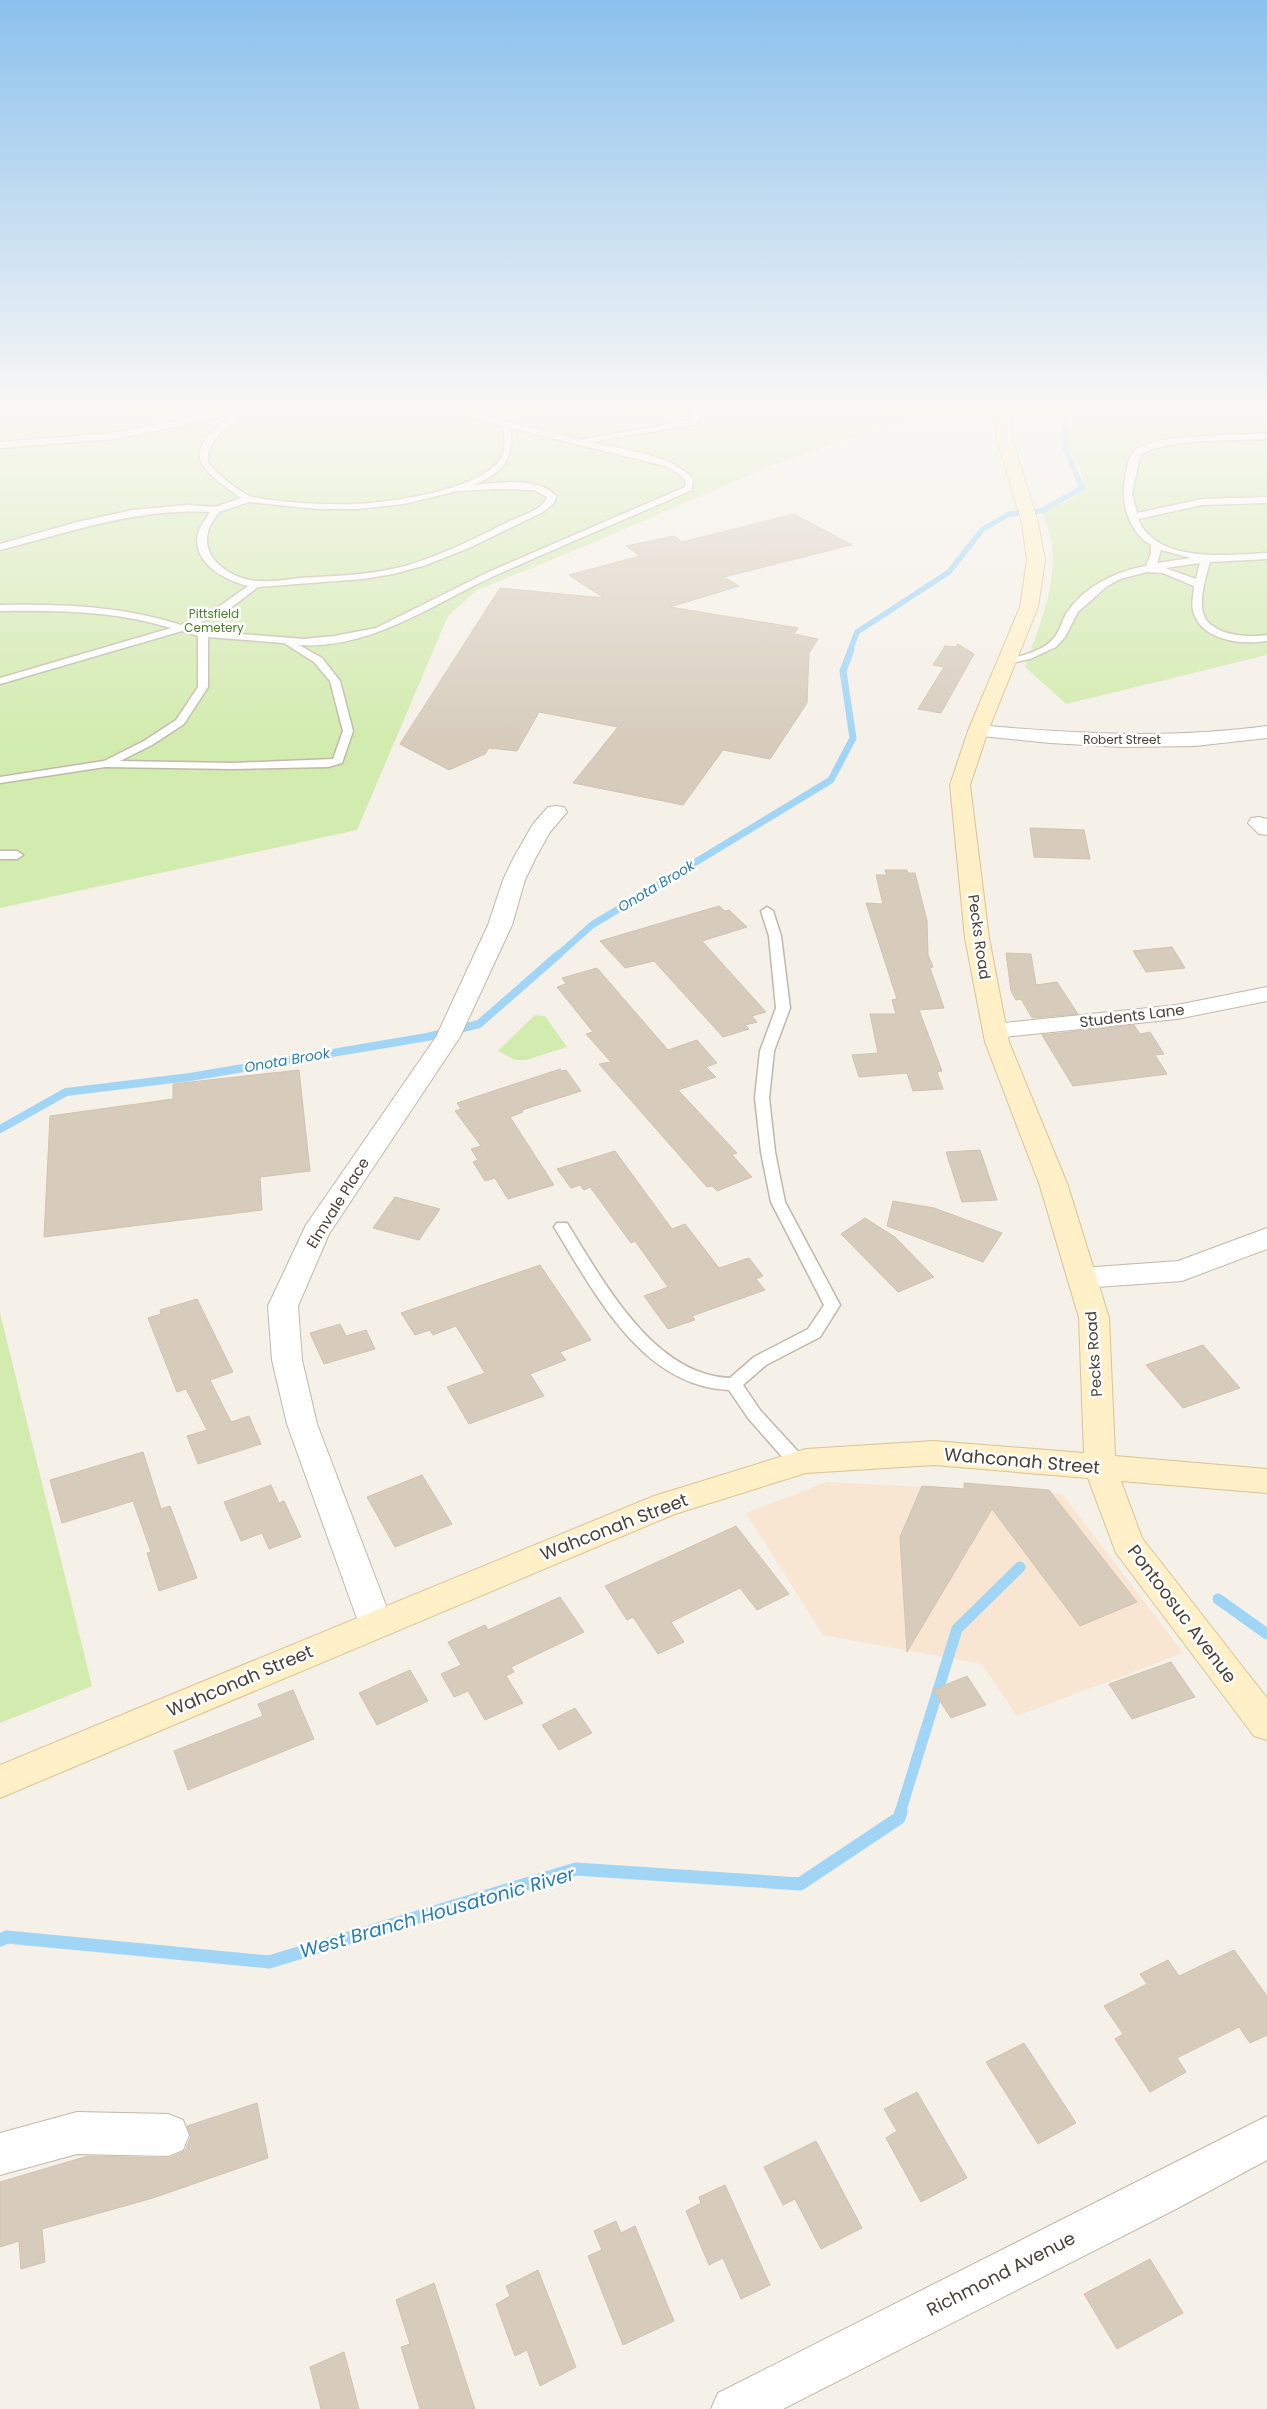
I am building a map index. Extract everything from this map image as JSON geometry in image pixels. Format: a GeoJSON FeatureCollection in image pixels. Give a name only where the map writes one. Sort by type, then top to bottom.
{"type":"FeatureCollection","features":[{"type":"Feature","properties":{"kind":"street","name":"Pecks Road"},"geometry":{"type":"LineString","coordinates":[[1029,519],[1036,560],[1028,607],[978,731],[960,785],[970,860],[977,938],[997,1042],[1054,1186],[1094,1318],[1100,1468]]}},
{"type":"Feature","properties":{"kind":"street","name":"Robert Street"},"geometry":{"type":"LineString","coordinates":[[978,731],[1065,740],[1155,741],[1245,736],[1267,732]]}},
{"type":"Feature","properties":{"kind":"street","name":"Elmvale Place"},"geometry":{"type":"LineString","coordinates":[[376,1624],[302,1424],[287,1360],[283,1306],[316,1232],[451,1030],[500,925],[514,880],[524,859],[541,829],[556,812]]}},
{"type":"Feature","properties":{"kind":"street","name":"Students Lane"},"geometry":{"type":"LineString","coordinates":[[995,1031],[1177,1012],[1267,994]]}},
{"type":"Feature","properties":{"kind":"street"},"geometry":{"type":"LineString","coordinates":[[1082,1278],[1182,1271],[1267,1238]]}},
{"type":"Feature","properties":{"kind":"street","name":"Wahconah Street"},"geometry":{"type":"LineString","coordinates":[[0,1782],[376,1624],[665,1506],[806,1461],[934,1453],[1267,1481]]}},
{"type":"Feature","properties":{"kind":"street","name":"Pontoosuc Avenue"},"geometry":{"type":"LineString","coordinates":[[1100,1468],[1128,1544],[1267,1725]]}},
{"type":"Feature","properties":{"kind":"street"},"geometry":{"type":"LineString","coordinates":[[0,2154],[77,2133],[168,2135]]}},
{"type":"Feature","properties":{"kind":"street","name":"Richmond Avenue"},"geometry":{"type":"LineString","coordinates":[[734,2409],[1163,2193],[1267,2137]]}},
{"type":"Feature","properties":{"kind":"lane"},"geometry":{"type":"LineString","coordinates":[[0,547],[97,519]]}},
{"type":"Feature","properties":{"kind":"lane"},"geometry":{"type":"LineString","coordinates":[[210,519],[203,532],[202,542],[207,556],[217,568],[233,578],[256,584],[369,576],[422,563],[519,519]]}},
{"type":"Feature","properties":{"kind":"lane"},"geometry":{"type":"LineString","coordinates":[[0,608],[50,607],[117,614],[166,622],[203,634],[288,642],[334,639],[379,630],[490,575],[617,519]]}},
{"type":"Feature","properties":{"kind":"lane"},"geometry":{"type":"LineString","coordinates":[[1134,519],[1136,527],[1156,545],[1206,559]]}},
{"type":"Feature","properties":{"kind":"lane"},"geometry":{"type":"LineString","coordinates":[[1151,567],[1156,553],[1156,545]]}},
{"type":"Feature","properties":{"kind":"lane"},"geometry":{"type":"LineString","coordinates":[[1006,663],[1044,651],[1059,639],[1066,621],[1074,611],[1102,585],[1114,577],[1151,567],[1206,559],[1267,556]]}},
{"type":"Feature","properties":{"kind":"lane"},"geometry":{"type":"LineString","coordinates":[[1206,559],[1199,585],[1197,611],[1208,626],[1232,638],[1256,640],[1267,638]]}},
{"type":"Feature","properties":{"kind":"lane"},"geometry":{"type":"LineString","coordinates":[[1151,567],[1199,585]]}},
{"type":"Feature","properties":{"kind":"lane"},"geometry":{"type":"LineString","coordinates":[[0,681],[182,628],[224,608],[256,584]]}},
{"type":"Feature","properties":{"kind":"lane"},"geometry":{"type":"LineString","coordinates":[[105,764],[148,743],[180,722],[202,687],[203,634]]}},
{"type":"Feature","properties":{"kind":"lane"},"geometry":{"type":"LineString","coordinates":[[0,780],[105,764],[242,766],[328,764],[338,761],[348,731],[334,681],[318,660],[288,642]]}},
{"type":"Feature","properties":{"kind":"lane"},"geometry":{"type":"LineString","coordinates":[[0,855],[17,855]]}},
{"type":"Feature","properties":{"kind":"lane"},"geometry":{"type":"LineString","coordinates":[[562,1227],[591,1273],[647,1346],[680,1371],[718,1384],[734,1384],[760,1360],[814,1333],[832,1304],[778,1202],[768,1152],[762,1098],[767,1052],[783,1008],[775,936],[766,911]]}},
{"type":"Feature","properties":{"kind":"lane"},"geometry":{"type":"LineString","coordinates":[[734,1384],[754,1414],[798,1463]]}},
{"type":"Feature","properties":{"kind":"shaded area"},"geometry":{"type":"Polygon","coordinates":[[[827,1482],[1062,1494],[1183,1653],[1017,1716],[982,1664],[823,1635],[746,1513],[827,1482]]]}},
{"type":"Feature","properties":{"kind":"green space","name":"Pittsfield Cemetery"},"geometry":{"type":"Polygon","coordinates":[[[0,519],[647,519],[477,590],[448,616],[357,830],[0,908],[0,519]]]}},
{"type":"Feature","properties":{"kind":"green space"},"geometry":{"type":"Polygon","coordinates":[[[1045,519],[1267,519],[1267,655],[1066,704],[1025,667],[1050,589],[1053,556],[1045,519]]]}},
{"type":"Feature","properties":{"kind":"green space"},"geometry":{"type":"Polygon","coordinates":[[[535,1015],[545,1016],[567,1047],[526,1060],[515,1060],[498,1051],[535,1015]]]}},
{"type":"Feature","properties":{"kind":"green space"},"geometry":{"type":"Polygon","coordinates":[[[0,1313],[92,1686],[0,1723],[0,1313]]]}},
{"type":"Feature","properties":{"kind":"building"},"geometry":{"type":"Polygon","coordinates":[[[772,519],[804,519],[852,545],[724,577],[739,586],[670,607],[798,628],[794,634],[818,639],[809,653],[807,703],[770,759],[723,750],[683,805],[573,783],[618,727],[539,712],[517,751],[489,748],[485,754],[449,770],[400,744],[500,588],[604,598],[569,575],[640,556],[626,546],[674,536],[682,542],[772,519]]]}},
{"type":"Feature","properties":{"kind":"building"},"geometry":{"type":"Polygon","coordinates":[[[958,644],[974,654],[941,713],[918,709],[944,667],[933,665],[945,646],[956,647],[958,644]]]}},
{"type":"Feature","properties":{"kind":"building"},"geometry":{"type":"Polygon","coordinates":[[[1030,828],[1084,830],[1090,859],[1034,857],[1030,828]]]}},
{"type":"Feature","properties":{"kind":"building"},"geometry":{"type":"Polygon","coordinates":[[[885,870],[907,870],[908,873],[915,873],[927,921],[928,955],[933,967],[930,968],[944,1008],[919,1010],[942,1071],[937,1072],[943,1089],[913,1091],[907,1073],[859,1077],[852,1055],[878,1053],[870,1014],[896,1014],[892,1000],[897,999],[866,903],[883,904],[876,875],[887,875],[885,870]]]}},
{"type":"Feature","properties":{"kind":"building"},"geometry":{"type":"Polygon","coordinates":[[[719,906],[725,911],[729,910],[747,927],[702,941],[766,1012],[752,1016],[757,1022],[745,1025],[749,1029],[723,1037],[654,961],[625,968],[600,941],[719,906]]]}},
{"type":"Feature","properties":{"kind":"building"},"geometry":{"type":"Polygon","coordinates":[[[1172,947],[1185,968],[1146,972],[1133,951],[1172,947]]]}},
{"type":"Feature","properties":{"kind":"building"},"geometry":{"type":"Polygon","coordinates":[[[1006,953],[1031,954],[1036,985],[1057,982],[1078,1014],[1032,1018],[1021,999],[1016,1000],[1011,991],[1006,953]]]}},
{"type":"Feature","properties":{"kind":"building"},"geometry":{"type":"Polygon","coordinates":[[[597,968],[668,1050],[697,1040],[717,1063],[706,1067],[716,1077],[678,1090],[737,1153],[732,1155],[752,1177],[717,1191],[712,1186],[707,1187],[599,1064],[611,1062],[586,1034],[593,1032],[557,987],[566,984],[562,978],[597,968]]]}},
{"type":"Feature","properties":{"kind":"building"},"geometry":{"type":"Polygon","coordinates":[[[1134,1025],[1140,1034],[1150,1032],[1164,1054],[1155,1055],[1167,1074],[1073,1086],[1042,1035],[1134,1025]]]}},
{"type":"Feature","properties":{"kind":"building"},"geometry":{"type":"Polygon","coordinates":[[[560,1069],[562,1071],[566,1070],[581,1091],[522,1110],[523,1112],[510,1117],[554,1185],[508,1199],[495,1178],[485,1181],[473,1162],[478,1160],[471,1149],[481,1146],[455,1111],[461,1109],[457,1103],[560,1069]]]}},
{"type":"Feature","properties":{"kind":"building"},"geometry":{"type":"Polygon","coordinates":[[[299,1070],[310,1171],[260,1177],[262,1210],[44,1237],[50,1116],[173,1099],[173,1084],[299,1070]]]}},
{"type":"Feature","properties":{"kind":"building"},"geometry":{"type":"Polygon","coordinates":[[[980,1150],[997,1200],[962,1202],[946,1152],[980,1150]]]}},
{"type":"Feature","properties":{"kind":"building"},"geometry":{"type":"Polygon","coordinates":[[[615,1151],[672,1229],[685,1224],[719,1268],[749,1258],[763,1276],[756,1279],[765,1290],[692,1316],[695,1320],[668,1329],[644,1296],[668,1287],[635,1241],[631,1243],[590,1187],[584,1190],[580,1185],[571,1188],[557,1169],[615,1151]]]}},
{"type":"Feature","properties":{"kind":"building"},"geometry":{"type":"Polygon","coordinates":[[[395,1197],[440,1209],[419,1240],[373,1228],[395,1197]]]}},
{"type":"Feature","properties":{"kind":"building"},"geometry":{"type":"Polygon","coordinates":[[[893,1201],[934,1208],[1002,1233],[983,1262],[887,1226],[893,1201]]]}},
{"type":"Feature","properties":{"kind":"building"},"geometry":{"type":"Polygon","coordinates":[[[865,1218],[895,1237],[934,1277],[898,1292],[841,1234],[865,1218]]]}},
{"type":"Feature","properties":{"kind":"building"},"geometry":{"type":"Polygon","coordinates":[[[540,1265],[591,1340],[560,1352],[566,1360],[530,1374],[544,1396],[469,1424],[447,1387],[485,1373],[456,1326],[433,1335],[430,1330],[415,1335],[401,1313],[540,1265]]]}},
{"type":"Feature","properties":{"kind":"building"},"geometry":{"type":"Polygon","coordinates":[[[197,1299],[233,1372],[210,1380],[231,1422],[249,1416],[261,1444],[198,1464],[187,1436],[207,1430],[186,1389],[177,1392],[148,1318],[161,1314],[160,1310],[197,1299]]]}},
{"type":"Feature","properties":{"kind":"building"},"geometry":{"type":"Polygon","coordinates":[[[340,1324],[346,1336],[366,1330],[375,1349],[324,1364],[310,1333],[340,1324]]]}},
{"type":"Feature","properties":{"kind":"building"},"geometry":{"type":"Polygon","coordinates":[[[1203,1345],[1240,1388],[1183,1408],[1146,1365],[1203,1345]]]}},
{"type":"Feature","properties":{"kind":"building"},"geometry":{"type":"Polygon","coordinates":[[[143,1452],[161,1509],[170,1506],[197,1578],[159,1591],[147,1553],[151,1552],[133,1501],[62,1523],[50,1480],[143,1452]]]}},
{"type":"Feature","properties":{"kind":"building"},"geometry":{"type":"Polygon","coordinates":[[[422,1475],[452,1524],[395,1547],[367,1497],[422,1475]]]}},
{"type":"Feature","properties":{"kind":"building"},"geometry":{"type":"Polygon","coordinates":[[[964,1483],[1049,1490],[1137,1602],[1080,1626],[992,1509],[907,1652],[900,1537],[922,1486],[964,1489],[964,1483]]]}},
{"type":"Feature","properties":{"kind":"building"},"geometry":{"type":"Polygon","coordinates":[[[271,1485],[279,1503],[284,1501],[301,1537],[269,1549],[262,1533],[241,1541],[224,1502],[271,1485]]]}},
{"type":"Feature","properties":{"kind":"building"},"geometry":{"type":"Polygon","coordinates":[[[736,1526],[789,1594],[757,1610],[740,1588],[671,1622],[684,1642],[658,1654],[633,1617],[627,1620],[605,1586],[736,1526]]]}},
{"type":"Feature","properties":{"kind":"building"},"geometry":{"type":"Polygon","coordinates":[[[560,1597],[584,1632],[511,1667],[514,1672],[506,1676],[523,1703],[485,1720],[468,1691],[454,1697],[441,1674],[461,1665],[448,1642],[485,1625],[488,1630],[560,1597]]]}},
{"type":"Feature","properties":{"kind":"building"},"geometry":{"type":"Polygon","coordinates":[[[1171,1662],[1195,1697],[1132,1719],[1109,1684],[1171,1662]]]}},
{"type":"Feature","properties":{"kind":"building"},"geometry":{"type":"Polygon","coordinates":[[[410,1670],[428,1701],[377,1725],[359,1693],[410,1670]]]}},
{"type":"Feature","properties":{"kind":"building"},"geometry":{"type":"Polygon","coordinates":[[[967,1676],[986,1705],[951,1718],[933,1690],[967,1676]]]}},
{"type":"Feature","properties":{"kind":"building"},"geometry":{"type":"Polygon","coordinates":[[[293,1690],[314,1739],[188,1790],[174,1751],[263,1716],[258,1704],[293,1690]]]}},
{"type":"Feature","properties":{"kind":"building"},"geometry":{"type":"Polygon","coordinates":[[[575,1708],[592,1733],[559,1750],[542,1725],[575,1708]]]}},
{"type":"Feature","properties":{"kind":"building"},"geometry":{"type":"Polygon","coordinates":[[[1234,1950],[1267,1996],[1267,2035],[1250,2043],[1239,2027],[1177,2058],[1186,2072],[1150,2092],[1115,2039],[1123,2034],[1104,2006],[1147,1984],[1140,1974],[1168,1960],[1179,1976],[1234,1950]]]}},
{"type":"Feature","properties":{"kind":"building"},"geometry":{"type":"Polygon","coordinates":[[[1024,2043],[1076,2123],[1038,2144],[986,2062],[1024,2043]]]}},
{"type":"Feature","properties":{"kind":"building"},"geometry":{"type":"Polygon","coordinates":[[[917,2092],[967,2178],[921,2202],[886,2138],[897,2131],[884,2109],[917,2092]]]}},
{"type":"Feature","properties":{"kind":"building"},"geometry":{"type":"Polygon","coordinates":[[[257,2103],[268,2158],[153,2198],[42,2229],[45,2262],[21,2269],[19,2241],[0,2247],[0,2182],[88,2156],[169,2158],[185,2151],[191,2136],[187,2126],[257,2103]]]}},
{"type":"Feature","properties":{"kind":"building"},"geometry":{"type":"Polygon","coordinates":[[[816,2141],[862,2228],[821,2249],[795,2199],[783,2205],[764,2167],[816,2141]]]}},
{"type":"Feature","properties":{"kind":"building"},"geometry":{"type":"Polygon","coordinates":[[[725,2185],[770,2285],[741,2299],[723,2258],[709,2265],[686,2211],[701,2203],[699,2197],[725,2185]]]}},
{"type":"Feature","properties":{"kind":"building"},"geometry":{"type":"Polygon","coordinates":[[[616,2221],[621,2233],[635,2226],[674,2321],[623,2345],[588,2256],[602,2250],[594,2231],[616,2221]]]}},
{"type":"Feature","properties":{"kind":"building"},"geometry":{"type":"Polygon","coordinates":[[[1150,2259],[1183,2313],[1117,2349],[1084,2294],[1150,2259]]]}},
{"type":"Feature","properties":{"kind":"building"},"geometry":{"type":"Polygon","coordinates":[[[538,2270],[576,2367],[540,2386],[527,2350],[515,2356],[496,2304],[510,2296],[506,2286],[538,2270]]]}},
{"type":"Feature","properties":{"kind":"building"},"geometry":{"type":"Polygon","coordinates":[[[434,2283],[475,2409],[420,2409],[401,2347],[410,2344],[396,2300],[434,2283]]]}},
{"type":"Feature","properties":{"kind":"building"},"geometry":{"type":"Polygon","coordinates":[[[344,2352],[359,2409],[321,2409],[310,2367],[344,2352]]]}},
{"type":"Feature","properties":{"kind":"waterway","name":"Onota Brook"},"geometry":{"type":"LineString","coordinates":[[850,651],[857,632],[949,572],[982,530],[1000,519]]}},
{"type":"Feature","properties":{"kind":"waterway","name":"Onota Brook"},"geometry":{"type":"LineString","coordinates":[[557,956],[592,925],[831,780],[853,738],[843,671],[851,650]]}},
{"type":"Feature","properties":{"kind":"waterway","name":"Onota Brook"},"geometry":{"type":"LineString","coordinates":[[0,1129],[66,1092],[190,1077],[427,1037],[479,1024],[559,954]]}},
{"type":"Feature","properties":{"kind":"waterway","name":"West Branch Housatonic River"},"geometry":{"type":"LineString","coordinates":[[900,1813],[957,1629],[1020,1567]]}},
{"type":"Feature","properties":{"kind":"waterway","name":"West Branch Housatonic River"},"geometry":{"type":"LineString","coordinates":[[1218,1599],[1267,1634]]}},
{"type":"Feature","properties":{"kind":"waterway","name":"West Branch Housatonic River"},"geometry":{"type":"LineString","coordinates":[[0,1940],[7,1937],[269,1962],[576,1869],[800,1884],[899,1818],[901,1812]]}}]}
